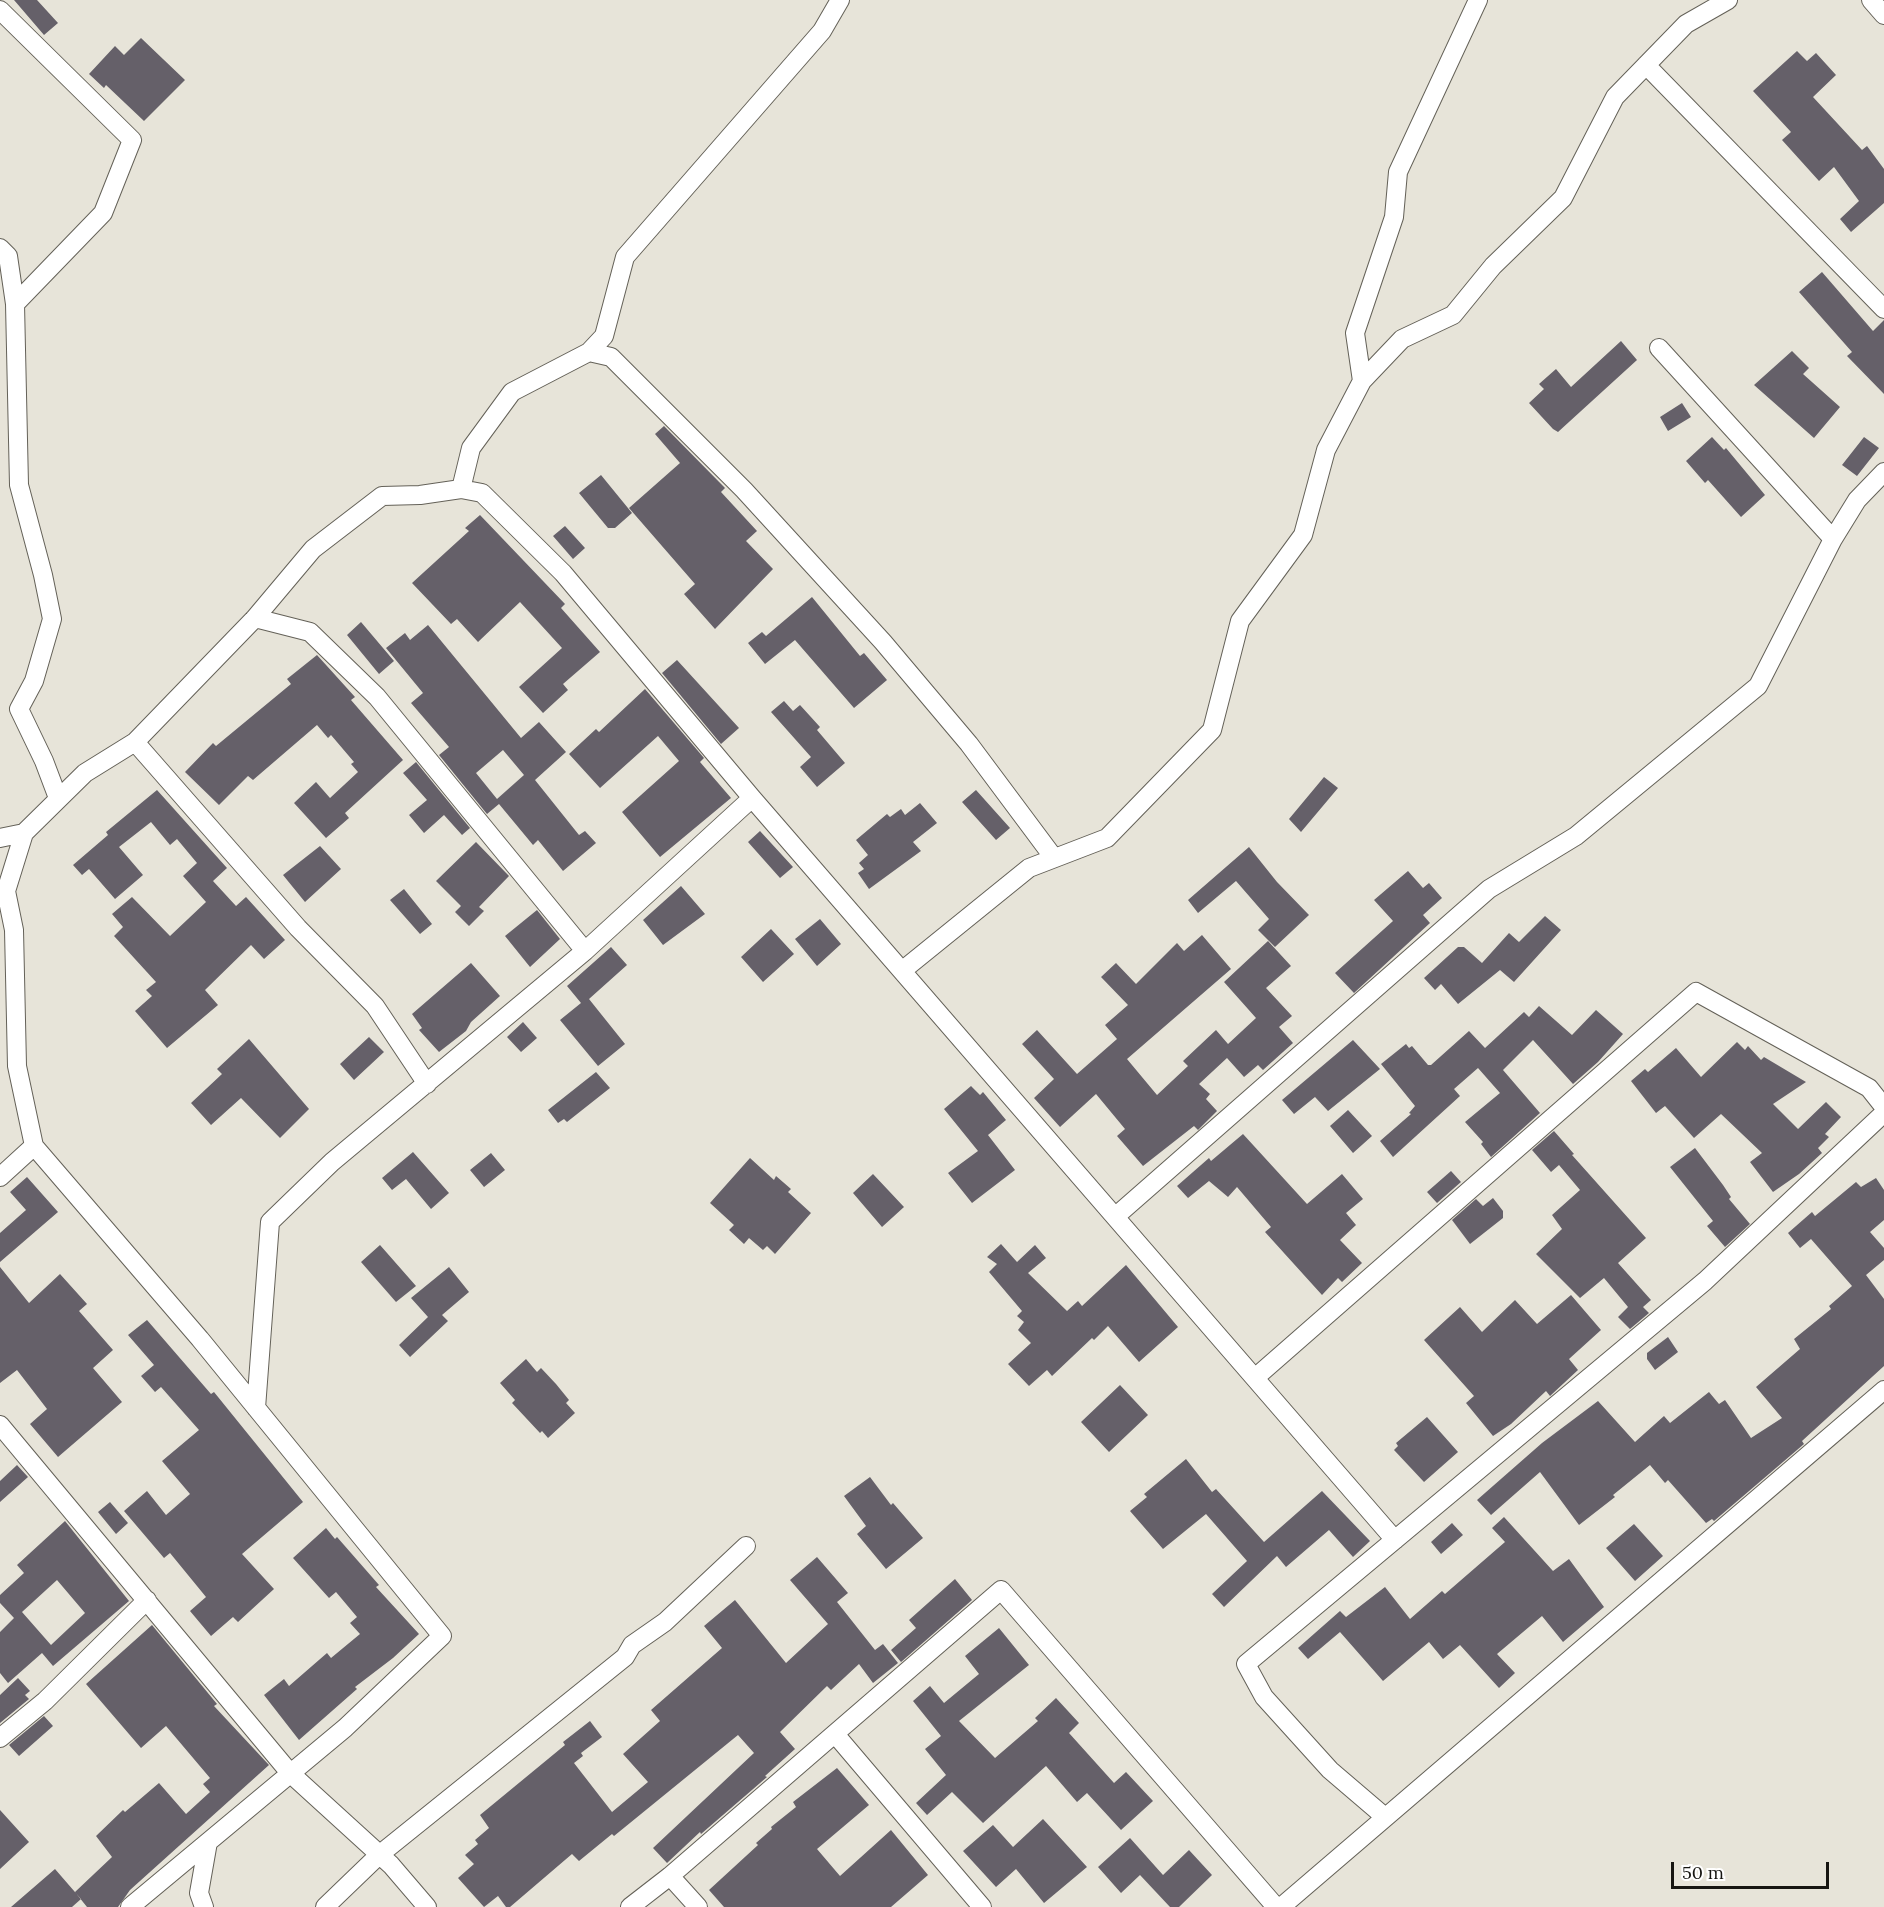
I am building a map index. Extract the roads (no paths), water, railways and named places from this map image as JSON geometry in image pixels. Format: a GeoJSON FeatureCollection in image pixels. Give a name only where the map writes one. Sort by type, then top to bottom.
{"type":"FeatureCollection","features":[{"type":"Feature","properties":{"kind":"street"},"geometry":{"type":"LineString","coordinates":[[460,489],[471,448],[513,392],[588,352],[603,336],[625,257],[822,31],[840,0]]}},
{"type":"Feature","properties":{"kind":"street"},"geometry":{"type":"LineString","coordinates":[[1362,381],[1355,333],[1394,217],[1398,172],[1478,0]]}},
{"type":"Feature","properties":{"kind":"street"},"geometry":{"type":"LineString","coordinates":[[903,970],[1029,868],[1107,838],[1212,730],[1240,621],[1303,535],[1326,450],[1362,381],[1402,339],[1453,315],[1493,266],[1563,198],[1615,97],[1686,24],[1728,0]]}},
{"type":"Feature","properties":{"kind":"street"},"geometry":{"type":"LineString","coordinates":[[1871,0],[1884,15]]}},
{"type":"Feature","properties":{"kind":"street"},"geometry":{"type":"LineString","coordinates":[[0,10],[132,140],[103,213],[15,304]]}},
{"type":"Feature","properties":{"kind":"street"},"geometry":{"type":"LineString","coordinates":[[1646,65],[1884,309]]}},
{"type":"Feature","properties":{"kind":"street"},"geometry":{"type":"LineString","coordinates":[[0,248],[8,256],[15,304],[19,485],[52,619],[34,681],[19,709],[44,761],[58,798]]}},
{"type":"Feature","properties":{"kind":"street"},"geometry":{"type":"LineString","coordinates":[[1659,348],[1833,538]]}},
{"type":"Feature","properties":{"kind":"street"},"geometry":{"type":"LineString","coordinates":[[588,352],[611,357],[744,489],[897,659],[969,744],[1054,858]]}},
{"type":"Feature","properties":{"kind":"street"},"geometry":{"type":"LineString","coordinates":[[1116,1216],[1490,889],[1576,836],[1758,686],[1833,538],[1857,500],[1884,472]]}},
{"type":"Feature","properties":{"kind":"street"},"geometry":{"type":"LineString","coordinates":[[130,1907],[345,1728],[442,1636],[256,1408],[34,1146],[17,1066],[14,930],[6,891],[24,833],[86,773],[135,742],[255,618],[313,549],[382,496],[420,495],[460,489],[482,494],[563,573],[752,798],[1395,1540]]}},
{"type":"Feature","properties":{"kind":"street"},"geometry":{"type":"LineString","coordinates":[[255,618],[310,632],[378,697],[585,951]]}},
{"type":"Feature","properties":{"kind":"street"},"geometry":{"type":"LineString","coordinates":[[135,742],[298,928],[375,1006],[427,1084]]}},
{"type":"Feature","properties":{"kind":"street"},"geometry":{"type":"LineString","coordinates":[[256,1408],[270,1222],[333,1162],[585,951],[752,798]]}},
{"type":"Feature","properties":{"kind":"street"},"geometry":{"type":"LineString","coordinates":[[0,838],[24,833]]}},
{"type":"Feature","properties":{"kind":"street"},"geometry":{"type":"LineString","coordinates":[[1256,1377],[1696,992],[1869,1088],[1884,1107]]}},
{"type":"Feature","properties":{"kind":"street"},"geometry":{"type":"LineString","coordinates":[[1385,1817],[1330,1770],[1264,1697],[1246,1664],[1705,1281],[1884,1113]]}},
{"type":"Feature","properties":{"kind":"street"},"geometry":{"type":"LineString","coordinates":[[0,1177],[34,1146]]}},
{"type":"Feature","properties":{"kind":"street"},"geometry":{"type":"LineString","coordinates":[[630,1907],[670,1876],[1001,1590],[1279,1907],[1884,1390]]}},
{"type":"Feature","properties":{"kind":"street"},"geometry":{"type":"LineString","coordinates":[[4,1437],[147,1600],[290,1773],[379,1855],[427,1907]]}},
{"type":"Feature","properties":{"kind":"street"},"geometry":{"type":"LineString","coordinates":[[325,1907],[379,1855],[625,1657],[632,1645],[665,1622],[746,1546]]}},
{"type":"Feature","properties":{"kind":"street"},"geometry":{"type":"LineString","coordinates":[[0,1738],[45,1701],[147,1600]]}},
{"type":"Feature","properties":{"kind":"street"},"geometry":{"type":"LineString","coordinates":[[835,1734],[982,1907]]}},
{"type":"Feature","properties":{"kind":"street"},"geometry":{"type":"LineString","coordinates":[[204,1907],[198,1893],[208,1842]]}},
{"type":"Feature","properties":{"kind":"street"},"geometry":{"type":"LineString","coordinates":[[670,1876],[698,1907]]}}]}
